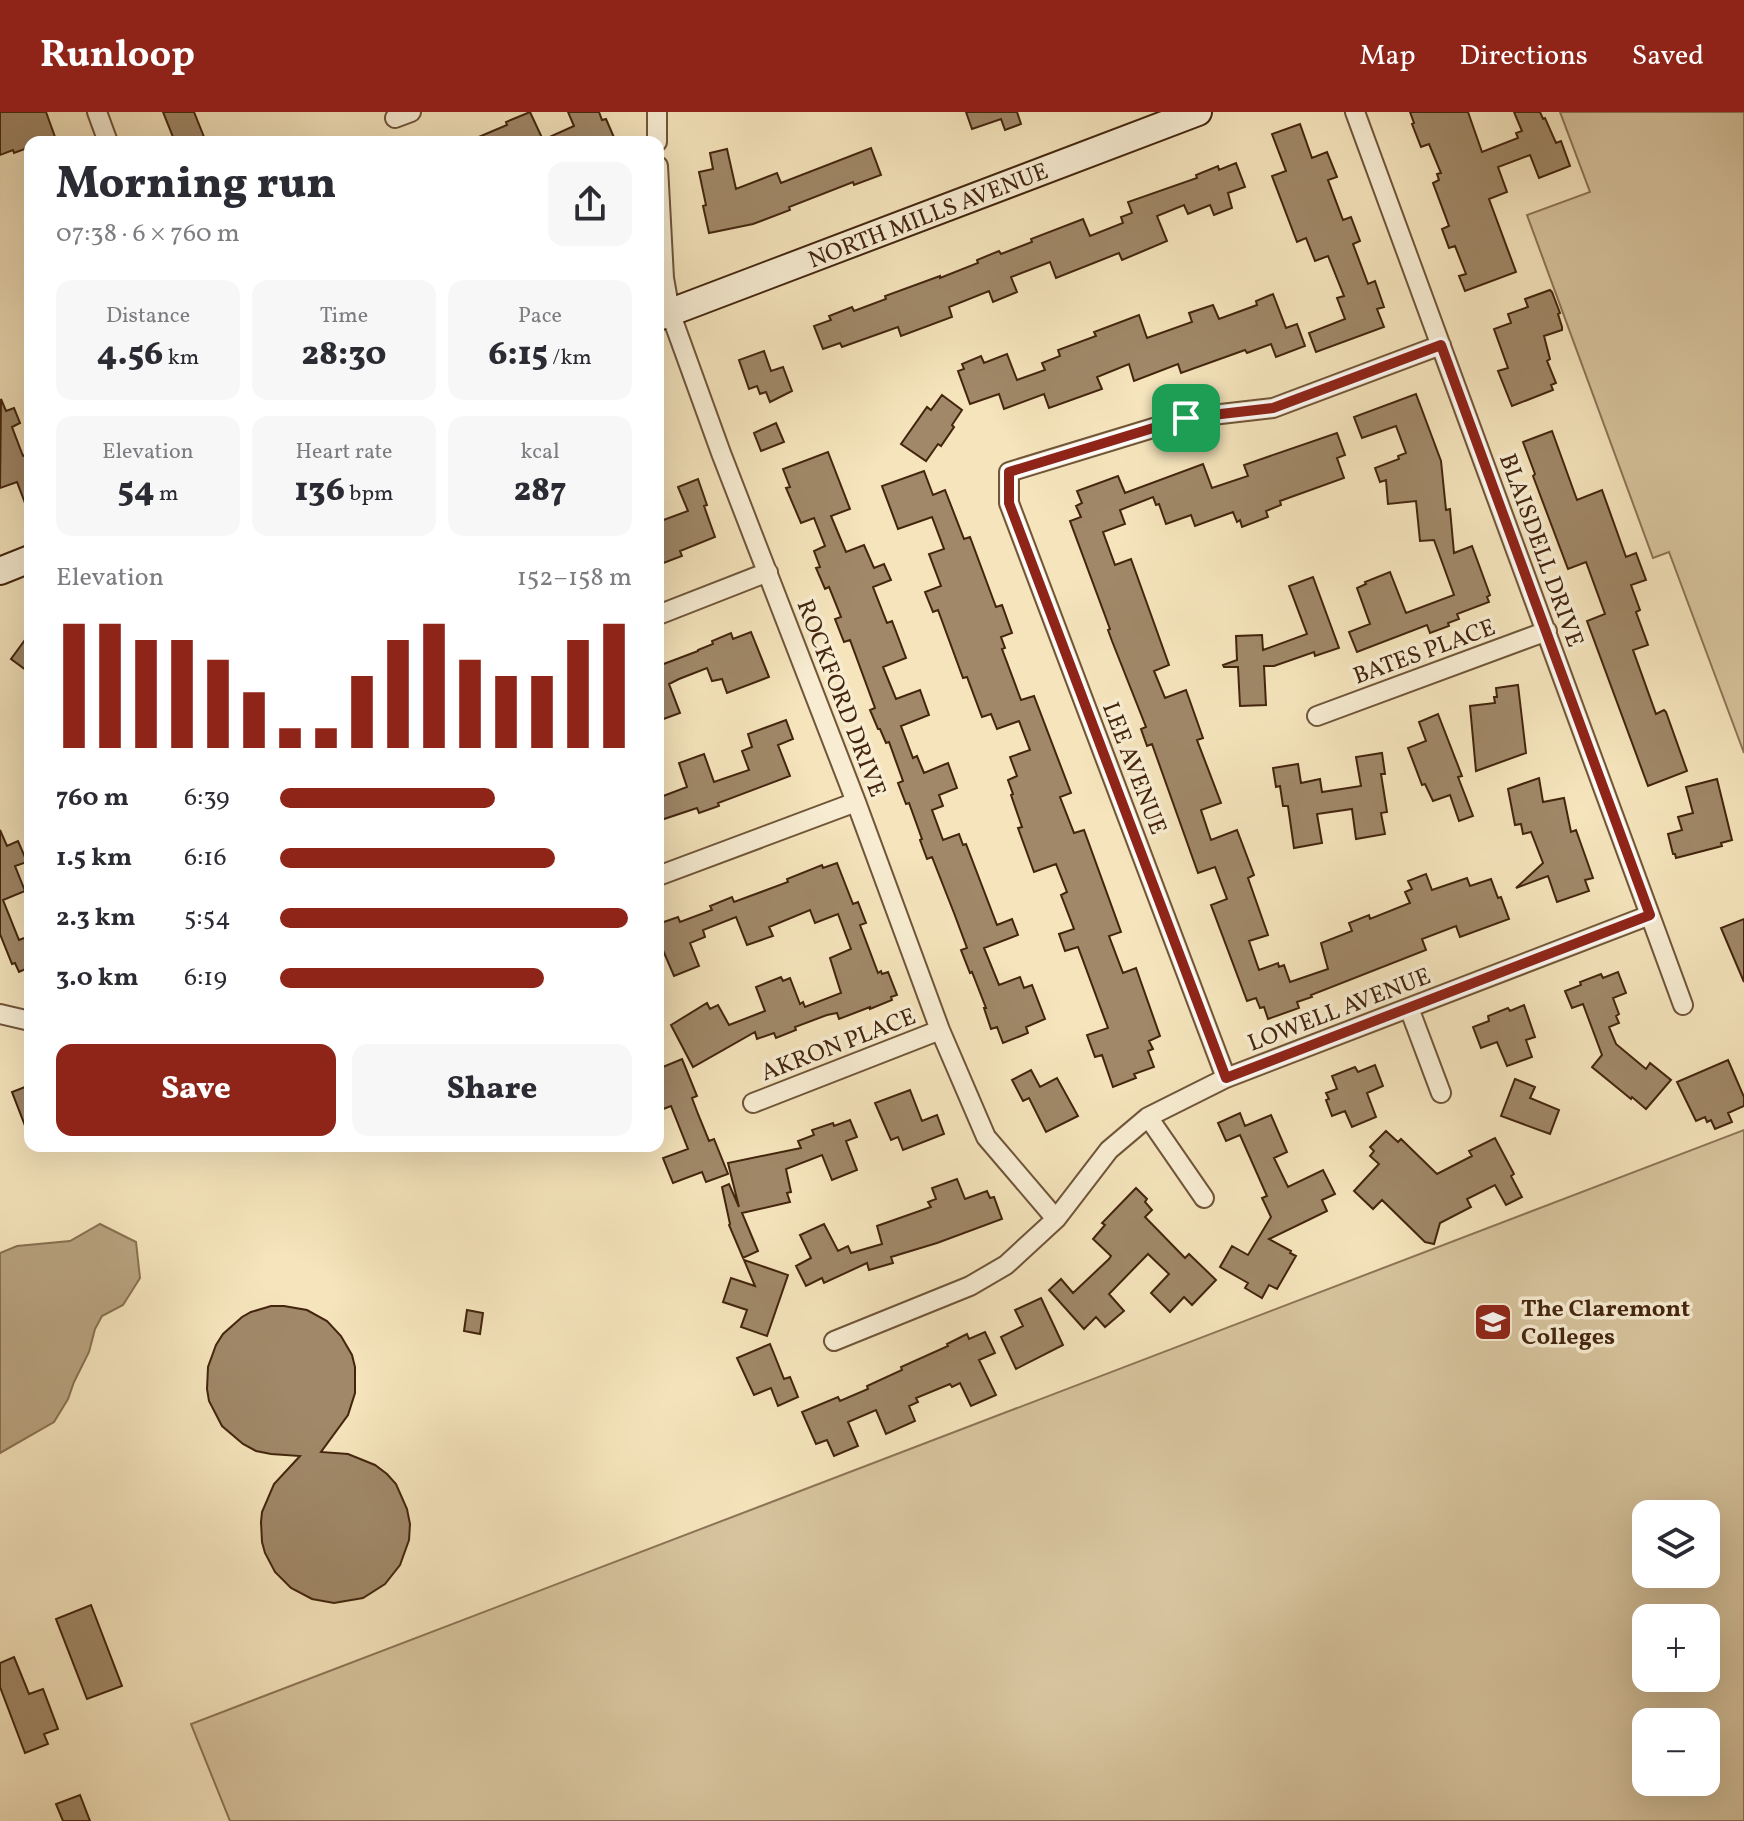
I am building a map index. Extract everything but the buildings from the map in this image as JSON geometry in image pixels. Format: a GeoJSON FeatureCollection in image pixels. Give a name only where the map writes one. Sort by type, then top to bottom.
{"type":"FeatureCollection","features":[{"type":"Feature","properties":{"kind":"main road","name":"NORTH MILLS AVENUE"},"geometry":{"type":"LineString","coordinates":[[664,315],[1198,112]]}},
{"type":"Feature","properties":{"kind":"main road"},"geometry":{"type":"LineString","coordinates":[[0,571],[24,561]]}},
{"type":"Feature","properties":{"kind":"street"},"geometry":{"type":"LineString","coordinates":[[97,112],[106,136]]}},
{"type":"Feature","properties":{"kind":"street"},"geometry":{"type":"LineString","coordinates":[[657,112],[657,136]]}},
{"type":"Feature","properties":{"kind":"street","name":"BLAISDELL DRIVE"},"geometry":{"type":"LineString","coordinates":[[1355,112],[1683,1005]]}},
{"type":"Feature","properties":{"kind":"street","name":"ROCKFORD DRIVE"},"geometry":{"type":"LineString","coordinates":[[664,278],[664,315],[768,572],[940,1030],[986,1137],[1056,1219]]}},
{"type":"Feature","properties":{"kind":"street","name":"LEE AVENUE"},"geometry":{"type":"LineString","coordinates":[[1226,1078],[1009,503],[1009,472],[1186,418],[1273,408],[1441,345]]}},
{"type":"Feature","properties":{"kind":"street"},"geometry":{"type":"LineString","coordinates":[[664,613],[768,572]]}},
{"type":"Feature","properties":{"kind":"street","name":"BATES PLACE"},"geometry":{"type":"LineString","coordinates":[[1317,716],[1547,631]]}},
{"type":"Feature","properties":{"kind":"street"},"geometry":{"type":"LineString","coordinates":[[664,874],[856,802]]}},
{"type":"Feature","properties":{"kind":"street","name":"LOWELL AVENUE"},"geometry":{"type":"LineString","coordinates":[[834,1341],[970,1286],[1006,1265],[1056,1219],[1109,1150],[1148,1117],[1226,1078],[1650,915]]}},
{"type":"Feature","properties":{"kind":"street"},"geometry":{"type":"LineString","coordinates":[[1409,1008],[1441,1093]]}},
{"type":"Feature","properties":{"kind":"street"},"geometry":{"type":"LineString","coordinates":[[1,1015],[24,1020]]}},
{"type":"Feature","properties":{"kind":"street","name":"AKRON PLACE"},"geometry":{"type":"LineString","coordinates":[[753,1103],[940,1030]]}},
{"type":"Feature","properties":{"kind":"street"},"geometry":{"type":"LineString","coordinates":[[1148,1117],[1204,1198]]}},
{"type":"Feature","properties":{"kind":"shaded area"},"geometry":{"type":"Polygon","coordinates":[[[1560,112],[1744,112],[1744,753],[1669,552],[1653,558],[1527,215],[1590,192],[1560,112]]]}},
{"type":"Feature","properties":{"kind":"shaded area","name":"The Claremont Colleges"},"geometry":{"type":"Polygon","coordinates":[[[1744,1130],[1744,1821],[230,1821],[191,1724],[1744,1130]]]}},
{"type":"Feature","properties":{"kind":"shaded area"},"geometry":{"type":"Polygon","coordinates":[[[100,1224],[136,1242],[140,1278],[123,1305],[102,1316],[68,1399],[54,1422],[0,1453],[0,1253],[17,1246],[70,1241],[100,1224]]]}},
{"type":"Feature","properties":{"kind":"place","name":"The Claremont Colleges"},"geometry":{"type":"Point","coordinates":[1493,1322]}},
{"type":"Feature","properties":{"kind":"route"},"geometry":{"type":"LineString","coordinates":[[1441,345],[1650,915],[1226,1078],[1009,503],[1009,472],[1186,418],[1273,408],[1441,345]]}}]}
